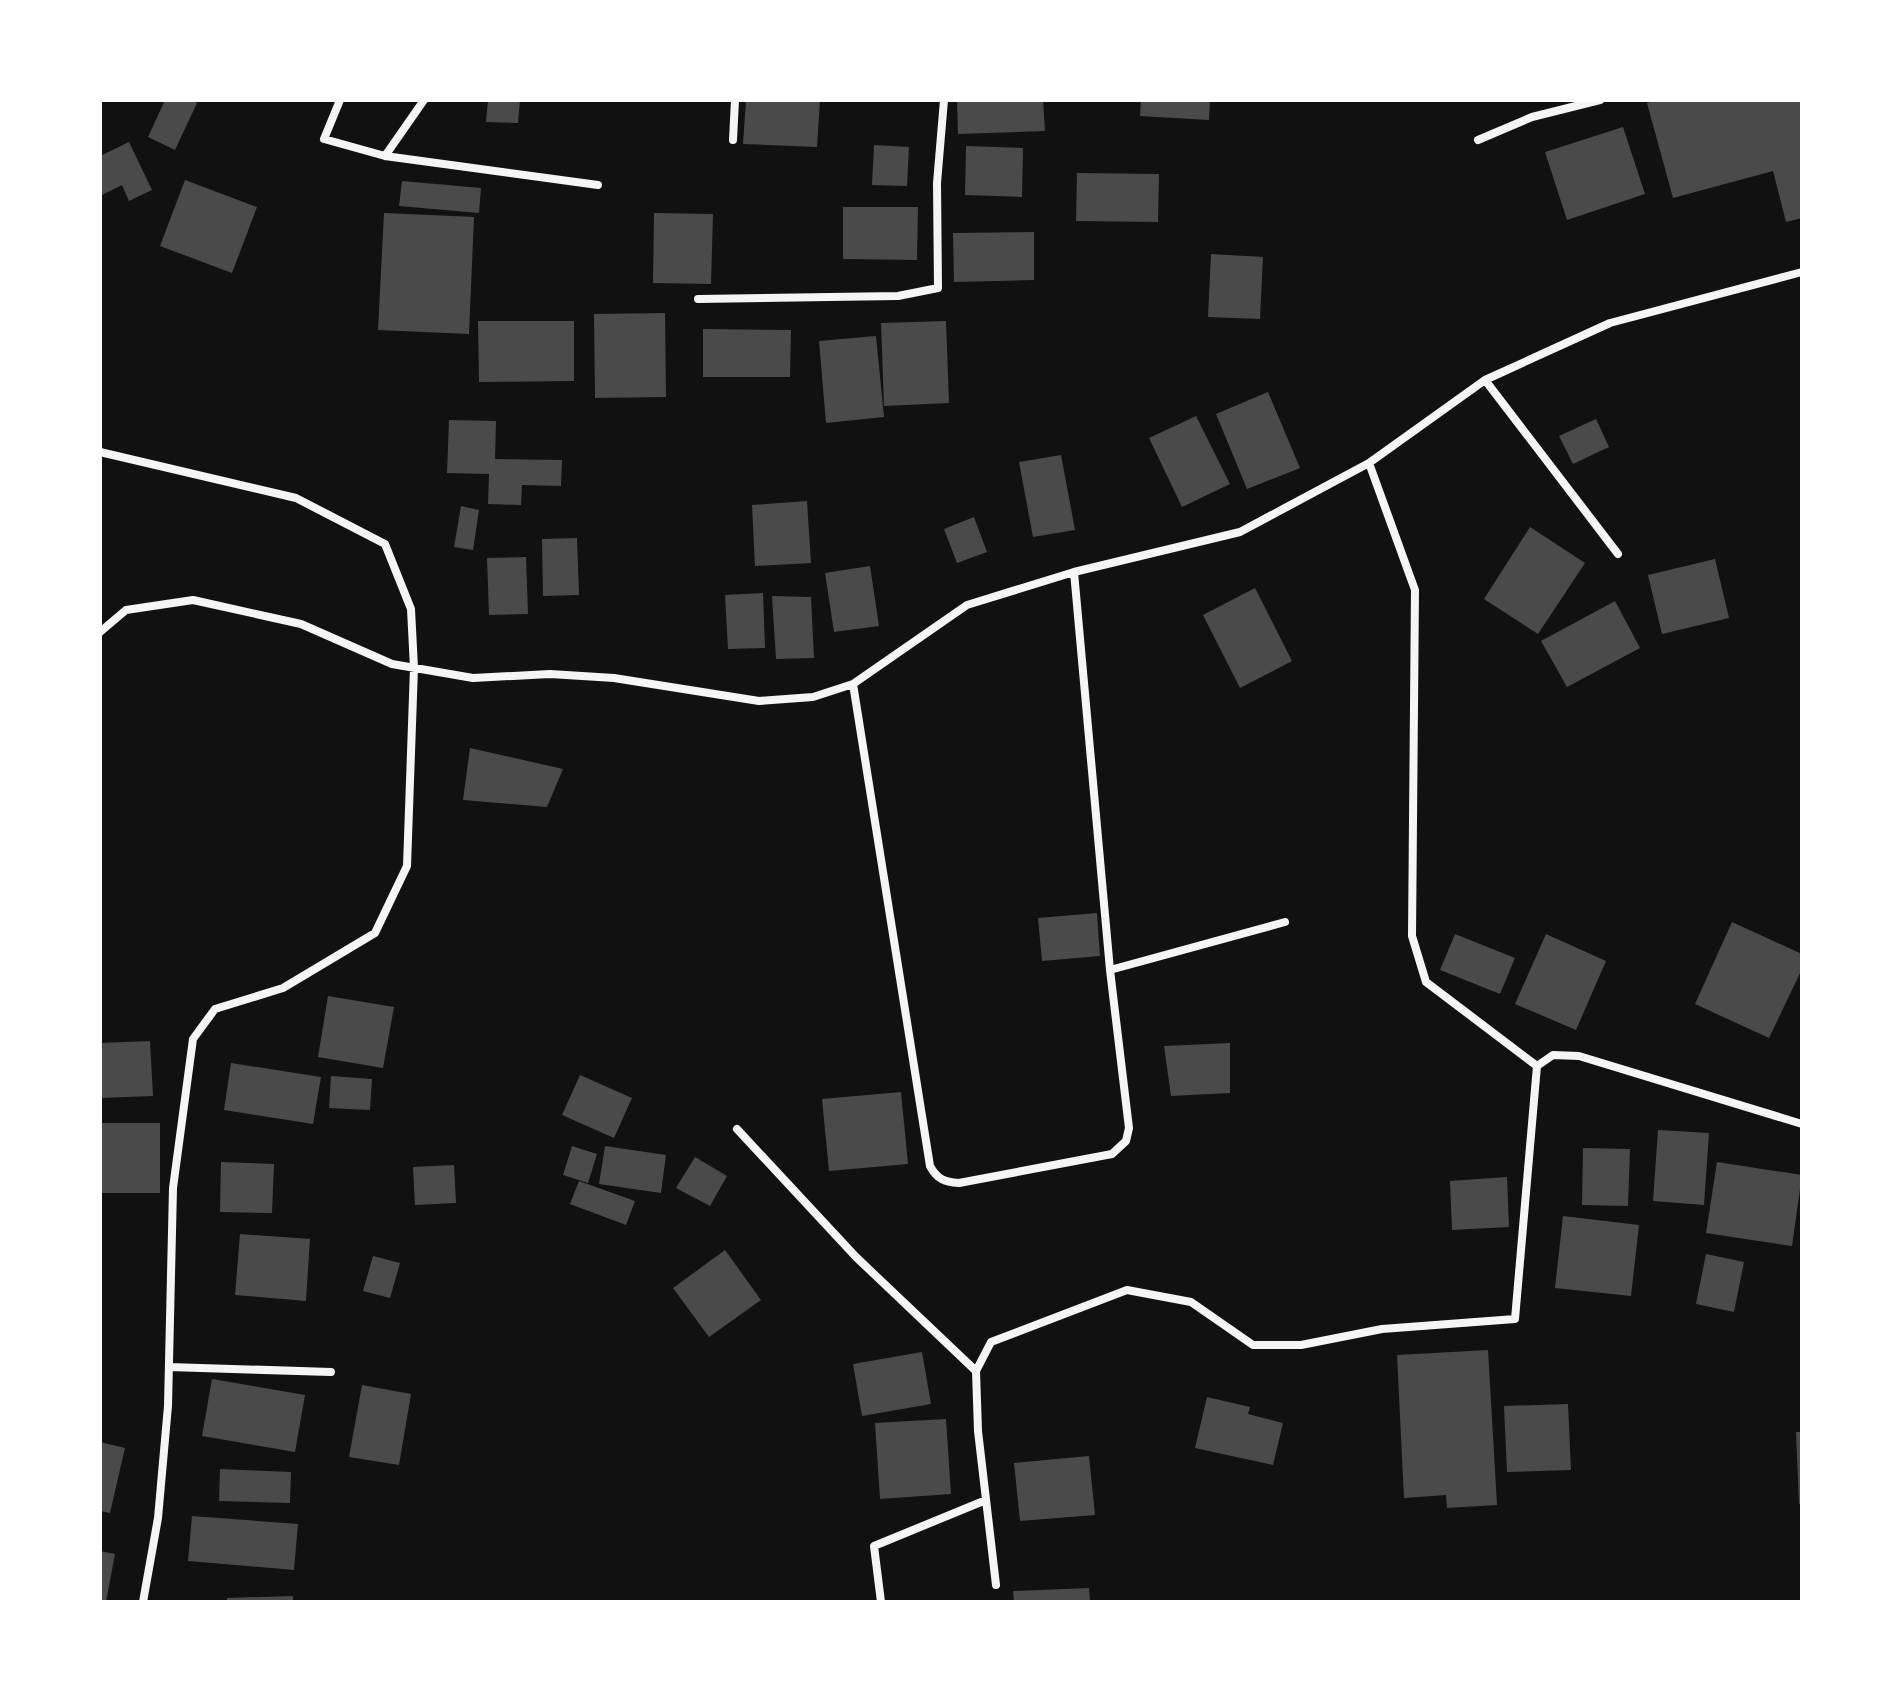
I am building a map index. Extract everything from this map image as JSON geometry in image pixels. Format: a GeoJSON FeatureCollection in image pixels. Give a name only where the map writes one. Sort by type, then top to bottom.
{"type":"FeatureCollection","features":[{"type":"Feature","properties":{"kind":"street"},"geometry":{"type":"LineString","coordinates":[[340,100],[324,139],[385,156],[598,185]]}},
{"type":"Feature","properties":{"kind":"street"},"geometry":{"type":"LineString","coordinates":[[385,156],[424,100]]}},
{"type":"Feature","properties":{"kind":"street"},"geometry":{"type":"LineString","coordinates":[[733,140],[735,100]]}},
{"type":"Feature","properties":{"kind":"street"},"geometry":{"type":"LineString","coordinates":[[698,299],[898,296],[938,288],[937,183],[944,100]]}},
{"type":"Feature","properties":{"kind":"street"},"geometry":{"type":"LineString","coordinates":[[1478,140],[1532,117],[1600,100]]}},
{"type":"Feature","properties":{"kind":"street"},"geometry":{"type":"LineString","coordinates":[[100,632],[126,610],[193,600],[301,624],[392,664],[473,678],[550,674],[614,678],[759,701],[813,697],[853,684],[967,605],[1074,572],[1240,532],[1369,463],[1485,380],[1610,323],[1802,272]]}},
{"type":"Feature","properties":{"kind":"street"},"geometry":{"type":"LineString","coordinates":[[1485,380],[1618,554]]}},
{"type":"Feature","properties":{"kind":"street"},"geometry":{"type":"LineString","coordinates":[[100,452],[296,498],[385,544],[411,609],[414,668],[407,866],[375,933],[283,988],[215,1009],[193,1039],[173,1188],[169,1367],[158,1518],[143,1602]]}},
{"type":"Feature","properties":{"kind":"street"},"geometry":{"type":"LineString","coordinates":[[1369,463],[1415,590],[1412,936],[1426,982],[1537,1066]]}},
{"type":"Feature","properties":{"kind":"street"},"geometry":{"type":"LineString","coordinates":[[853,684],[930,1166],[935,1176],[945,1182],[959,1183],[1112,1154],[1126,1141],[1129,1128],[1110,970],[1074,572]]}},
{"type":"Feature","properties":{"kind":"street"},"geometry":{"type":"LineString","coordinates":[[1110,970],[1285,922]]}},
{"type":"Feature","properties":{"kind":"street"},"geometry":{"type":"LineString","coordinates":[[1537,1066],[1553,1055],[1579,1056],[1802,1124]]}},
{"type":"Feature","properties":{"kind":"street"},"geometry":{"type":"LineString","coordinates":[[996,1585],[978,1431],[976,1371],[991,1342],[1127,1290],[1191,1302],[1253,1345],[1301,1345],[1382,1329],[1515,1319],[1537,1066]]}},
{"type":"Feature","properties":{"kind":"street"},"geometry":{"type":"LineString","coordinates":[[737,1129],[856,1257],[976,1371]]}},
{"type":"Feature","properties":{"kind":"street"},"geometry":{"type":"LineString","coordinates":[[169,1367],[331,1372]]}},
{"type":"Feature","properties":{"kind":"street"},"geometry":{"type":"LineString","coordinates":[[881,1602],[874,1546],[986,1500]]}},
{"type":"Feature","properties":{"kind":"building"},"geometry":{"type":"Polygon","coordinates":[[[165,100],[197,103],[175,150],[148,137],[165,100]]]}},
{"type":"Feature","properties":{"kind":"building"},"geometry":{"type":"Polygon","coordinates":[[[488,100],[520,100],[518,123],[486,122],[488,100]]]}},
{"type":"Feature","properties":{"kind":"building"},"geometry":{"type":"Polygon","coordinates":[[[746,100],[820,100],[817,147],[743,144],[746,100]]]}},
{"type":"Feature","properties":{"kind":"building"},"geometry":{"type":"Polygon","coordinates":[[[957,100],[1043,100],[1045,131],[958,134],[957,100]]]}},
{"type":"Feature","properties":{"kind":"building"},"geometry":{"type":"Polygon","coordinates":[[[1141,100],[1210,100],[1209,120],[1140,116],[1141,100]]]}},
{"type":"Feature","properties":{"kind":"building"},"geometry":{"type":"Polygon","coordinates":[[[1656,100],[1802,100],[1802,218],[1786,222],[1773,171],[1673,198],[1647,103],[1656,100]]]}},
{"type":"Feature","properties":{"kind":"building"},"geometry":{"type":"Polygon","coordinates":[[[1623,127],[1645,194],[1567,220],[1545,152],[1623,127]]]}},
{"type":"Feature","properties":{"kind":"building"},"geometry":{"type":"Polygon","coordinates":[[[129,142],[152,190],[129,201],[122,185],[100,196],[100,156],[129,142]]]}},
{"type":"Feature","properties":{"kind":"building"},"geometry":{"type":"Polygon","coordinates":[[[874,145],[909,147],[907,186],[872,185],[874,145]]]}},
{"type":"Feature","properties":{"kind":"building"},"geometry":{"type":"Polygon","coordinates":[[[966,146],[1023,148],[1022,197],[965,195],[966,146]]]}},
{"type":"Feature","properties":{"kind":"building"},"geometry":{"type":"Polygon","coordinates":[[[1077,173],[1159,174],[1158,222],[1076,221],[1077,173]]]}},
{"type":"Feature","properties":{"kind":"building"},"geometry":{"type":"Polygon","coordinates":[[[185,180],[257,207],[232,273],[160,246],[185,180]]]}},
{"type":"Feature","properties":{"kind":"building"},"geometry":{"type":"Polygon","coordinates":[[[402,181],[481,188],[479,213],[399,206],[402,181]]]}},
{"type":"Feature","properties":{"kind":"building"},"geometry":{"type":"Polygon","coordinates":[[[843,207],[918,207],[917,260],[843,259],[843,207]]]}},
{"type":"Feature","properties":{"kind":"building"},"geometry":{"type":"Polygon","coordinates":[[[384,213],[474,217],[469,334],[378,330],[384,213]]]}},
{"type":"Feature","properties":{"kind":"building"},"geometry":{"type":"Polygon","coordinates":[[[654,213],[713,214],[711,284],[653,283],[654,213]]]}},
{"type":"Feature","properties":{"kind":"building"},"geometry":{"type":"Polygon","coordinates":[[[1034,232],[1034,280],[954,282],[953,233],[1034,232]]]}},
{"type":"Feature","properties":{"kind":"building"},"geometry":{"type":"Polygon","coordinates":[[[1211,254],[1263,257],[1260,319],[1208,317],[1211,254]]]}},
{"type":"Feature","properties":{"kind":"building"},"geometry":{"type":"Polygon","coordinates":[[[665,313],[666,397],[595,398],[594,314],[665,313]]]}},
{"type":"Feature","properties":{"kind":"building"},"geometry":{"type":"Polygon","coordinates":[[[478,321],[574,321],[574,381],[479,382],[478,321]]]}},
{"type":"Feature","properties":{"kind":"building"},"geometry":{"type":"Polygon","coordinates":[[[946,321],[949,403],[884,406],[881,323],[946,321]]]}},
{"type":"Feature","properties":{"kind":"building"},"geometry":{"type":"Polygon","coordinates":[[[703,329],[791,330],[790,377],[703,377],[703,329]]]}},
{"type":"Feature","properties":{"kind":"building"},"geometry":{"type":"Polygon","coordinates":[[[876,336],[884,417],[826,423],[819,341],[876,336]]]}},
{"type":"Feature","properties":{"kind":"building"},"geometry":{"type":"Polygon","coordinates":[[[1268,392],[1300,468],[1247,489],[1216,414],[1268,392]]]}},
{"type":"Feature","properties":{"kind":"building"},"geometry":{"type":"Polygon","coordinates":[[[1196,416],[1230,484],[1182,507],[1149,438],[1196,416]]]}},
{"type":"Feature","properties":{"kind":"building"},"geometry":{"type":"Polygon","coordinates":[[[1596,419],[1609,447],[1573,464],[1559,436],[1596,419]]]}},
{"type":"Feature","properties":{"kind":"building"},"geometry":{"type":"Polygon","coordinates":[[[449,420],[496,421],[495,459],[562,460],[561,486],[522,485],[521,505],[488,504],[489,474],[447,473],[449,420]]]}},
{"type":"Feature","properties":{"kind":"building"},"geometry":{"type":"Polygon","coordinates":[[[1061,455],[1075,530],[1033,537],[1019,462],[1061,455]]]}},
{"type":"Feature","properties":{"kind":"building"},"geometry":{"type":"Polygon","coordinates":[[[807,501],[811,563],[755,566],[752,505],[807,501]]]}},
{"type":"Feature","properties":{"kind":"building"},"geometry":{"type":"Polygon","coordinates":[[[461,506],[479,510],[473,550],[454,547],[461,506]]]}},
{"type":"Feature","properties":{"kind":"building"},"geometry":{"type":"Polygon","coordinates":[[[974,517],[987,552],[957,563],[944,529],[974,517]]]}},
{"type":"Feature","properties":{"kind":"building"},"geometry":{"type":"Polygon","coordinates":[[[1530,527],[1585,563],[1538,634],[1484,599],[1530,527]]]}},
{"type":"Feature","properties":{"kind":"building"},"geometry":{"type":"Polygon","coordinates":[[[577,538],[579,595],[543,596],[542,539],[577,538]]]}},
{"type":"Feature","properties":{"kind":"building"},"geometry":{"type":"Polygon","coordinates":[[[526,557],[528,614],[489,615],[487,558],[526,557]]]}},
{"type":"Feature","properties":{"kind":"building"},"geometry":{"type":"Polygon","coordinates":[[[1715,559],[1729,618],[1662,634],[1648,575],[1715,559]]]}},
{"type":"Feature","properties":{"kind":"building"},"geometry":{"type":"Polygon","coordinates":[[[870,566],[879,626],[834,632],[825,573],[870,566]]]}},
{"type":"Feature","properties":{"kind":"building"},"geometry":{"type":"Polygon","coordinates":[[[1255,588],[1292,661],[1240,688],[1203,615],[1255,588]]]}},
{"type":"Feature","properties":{"kind":"building"},"geometry":{"type":"Polygon","coordinates":[[[763,593],[765,648],[728,649],[725,595],[763,593]]]}},
{"type":"Feature","properties":{"kind":"building"},"geometry":{"type":"Polygon","coordinates":[[[772,596],[811,597],[814,658],[776,659],[772,596]]]}},
{"type":"Feature","properties":{"kind":"building"},"geometry":{"type":"Polygon","coordinates":[[[1615,601],[1640,648],[1567,687],[1541,641],[1615,601]]]}},
{"type":"Feature","properties":{"kind":"building"},"geometry":{"type":"Polygon","coordinates":[[[470,748],[563,769],[547,807],[463,800],[470,748]]]}},
{"type":"Feature","properties":{"kind":"building"},"geometry":{"type":"Polygon","coordinates":[[[1097,913],[1100,956],[1042,961],[1038,918],[1097,913]]]}},
{"type":"Feature","properties":{"kind":"building"},"geometry":{"type":"Polygon","coordinates":[[[1732,922],[1802,954],[1802,969],[1769,1038],[1695,1004],[1732,922]]]}},
{"type":"Feature","properties":{"kind":"building"},"geometry":{"type":"Polygon","coordinates":[[[1455,934],[1515,958],[1500,994],[1440,970],[1455,934]]]}},
{"type":"Feature","properties":{"kind":"building"},"geometry":{"type":"Polygon","coordinates":[[[1546,934],[1606,961],[1576,1030],[1515,1004],[1546,934]]]}},
{"type":"Feature","properties":{"kind":"building"},"geometry":{"type":"Polygon","coordinates":[[[328,996],[394,1007],[383,1068],[318,1057],[328,996]]]}},
{"type":"Feature","properties":{"kind":"building"},"geometry":{"type":"Polygon","coordinates":[[[150,1041],[153,1096],[100,1098],[100,1043],[150,1041]]]}},
{"type":"Feature","properties":{"kind":"building"},"geometry":{"type":"Polygon","coordinates":[[[1230,1043],[1230,1093],[1171,1096],[1164,1046],[1230,1043]]]}},
{"type":"Feature","properties":{"kind":"building"},"geometry":{"type":"Polygon","coordinates":[[[231,1063],[321,1077],[313,1124],[224,1110],[231,1063]]]}},
{"type":"Feature","properties":{"kind":"building"},"geometry":{"type":"Polygon","coordinates":[[[580,1075],[632,1098],[614,1138],[562,1115],[580,1075]]]}},
{"type":"Feature","properties":{"kind":"building"},"geometry":{"type":"Polygon","coordinates":[[[331,1076],[372,1079],[370,1110],[329,1108],[331,1076]]]}},
{"type":"Feature","properties":{"kind":"building"},"geometry":{"type":"Polygon","coordinates":[[[901,1092],[908,1164],[829,1171],[822,1099],[901,1092]]]}},
{"type":"Feature","properties":{"kind":"building"},"geometry":{"type":"Polygon","coordinates":[[[100,1123],[160,1123],[160,1193],[100,1193],[100,1123]]]}},
{"type":"Feature","properties":{"kind":"building"},"geometry":{"type":"Polygon","coordinates":[[[1658,1130],[1709,1133],[1704,1205],[1653,1201],[1658,1130]]]}},
{"type":"Feature","properties":{"kind":"building"},"geometry":{"type":"Polygon","coordinates":[[[572,1146],[597,1154],[588,1183],[563,1175],[572,1146]]]}},
{"type":"Feature","properties":{"kind":"building"},"geometry":{"type":"Polygon","coordinates":[[[605,1146],[666,1155],[661,1193],[599,1184],[605,1146]]]}},
{"type":"Feature","properties":{"kind":"building"},"geometry":{"type":"Polygon","coordinates":[[[1583,1148],[1630,1149],[1628,1206],[1582,1205],[1583,1148]]]}},
{"type":"Feature","properties":{"kind":"building"},"geometry":{"type":"Polygon","coordinates":[[[695,1157],[727,1176],[710,1206],[676,1188],[695,1157]]]}},
{"type":"Feature","properties":{"kind":"building"},"geometry":{"type":"Polygon","coordinates":[[[221,1162],[274,1164],[272,1213],[220,1212],[221,1162]]]}},
{"type":"Feature","properties":{"kind":"building"},"geometry":{"type":"Polygon","coordinates":[[[1717,1162],[1802,1175],[1792,1246],[1706,1233],[1717,1162]]]}},
{"type":"Feature","properties":{"kind":"building"},"geometry":{"type":"Polygon","coordinates":[[[454,1165],[456,1203],[415,1205],[413,1167],[454,1165]]]}},
{"type":"Feature","properties":{"kind":"building"},"geometry":{"type":"Polygon","coordinates":[[[1507,1177],[1509,1227],[1452,1230],[1450,1181],[1507,1177]]]}},
{"type":"Feature","properties":{"kind":"building"},"geometry":{"type":"Polygon","coordinates":[[[579,1181],[635,1201],[626,1225],[570,1204],[579,1181]]]}},
{"type":"Feature","properties":{"kind":"building"},"geometry":{"type":"Polygon","coordinates":[[[1563,1216],[1639,1225],[1631,1296],[1555,1288],[1563,1216]]]}},
{"type":"Feature","properties":{"kind":"building"},"geometry":{"type":"Polygon","coordinates":[[[240,1234],[310,1239],[306,1301],[235,1295],[240,1234]]]}},
{"type":"Feature","properties":{"kind":"building"},"geometry":{"type":"Polygon","coordinates":[[[725,1250],[761,1300],[709,1337],[673,1288],[725,1250]]]}},
{"type":"Feature","properties":{"kind":"building"},"geometry":{"type":"Polygon","coordinates":[[[1706,1254],[1744,1262],[1734,1312],[1696,1304],[1706,1254]]]}},
{"type":"Feature","properties":{"kind":"building"},"geometry":{"type":"Polygon","coordinates":[[[373,1256],[400,1263],[390,1298],[363,1291],[373,1256]]]}},
{"type":"Feature","properties":{"kind":"building"},"geometry":{"type":"Polygon","coordinates":[[[1488,1350],[1497,1505],[1447,1508],[1446,1495],[1404,1498],[1397,1355],[1488,1350]]]}},
{"type":"Feature","properties":{"kind":"building"},"geometry":{"type":"Polygon","coordinates":[[[922,1352],[931,1404],[862,1416],[853,1364],[922,1352]]]}},
{"type":"Feature","properties":{"kind":"building"},"geometry":{"type":"Polygon","coordinates":[[[212,1379],[305,1395],[295,1452],[202,1436],[212,1379]]]}},
{"type":"Feature","properties":{"kind":"building"},"geometry":{"type":"Polygon","coordinates":[[[362,1385],[411,1394],[399,1465],[349,1457],[362,1385]]]}},
{"type":"Feature","properties":{"kind":"building"},"geometry":{"type":"Polygon","coordinates":[[[1207,1397],[1250,1407],[1248,1414],[1283,1423],[1273,1465],[1195,1448],[1207,1397]]]}},
{"type":"Feature","properties":{"kind":"building"},"geometry":{"type":"Polygon","coordinates":[[[1568,1404],[1571,1470],[1507,1472],[1504,1406],[1568,1404]]]}},
{"type":"Feature","properties":{"kind":"building"},"geometry":{"type":"Polygon","coordinates":[[[946,1419],[951,1494],[880,1499],[875,1423],[946,1419]]]}},
{"type":"Feature","properties":{"kind":"building"},"geometry":{"type":"Polygon","coordinates":[[[1796,1432],[1802,1432],[1802,1504],[1799,1504],[1796,1432]]]}},
{"type":"Feature","properties":{"kind":"building"},"geometry":{"type":"Polygon","coordinates":[[[100,1442],[125,1448],[110,1513],[100,1511],[100,1442]]]}},
{"type":"Feature","properties":{"kind":"building"},"geometry":{"type":"Polygon","coordinates":[[[1089,1456],[1095,1515],[1020,1521],[1014,1463],[1089,1456]]]}},
{"type":"Feature","properties":{"kind":"building"},"geometry":{"type":"Polygon","coordinates":[[[220,1469],[291,1472],[290,1503],[219,1501],[220,1469]]]}},
{"type":"Feature","properties":{"kind":"building"},"geometry":{"type":"Polygon","coordinates":[[[192,1516],[298,1524],[294,1570],[188,1561],[192,1516]]]}},
{"type":"Feature","properties":{"kind":"building"},"geometry":{"type":"Polygon","coordinates":[[[100,1551],[115,1554],[106,1602],[100,1602],[100,1551]]]}},
{"type":"Feature","properties":{"kind":"building"},"geometry":{"type":"Polygon","coordinates":[[[1089,1588],[1090,1602],[1014,1602],[1013,1591],[1089,1588]]]}},
{"type":"Feature","properties":{"kind":"building"},"geometry":{"type":"Polygon","coordinates":[[[293,1596],[293,1602],[227,1602],[227,1598],[293,1596]]]}}]}
